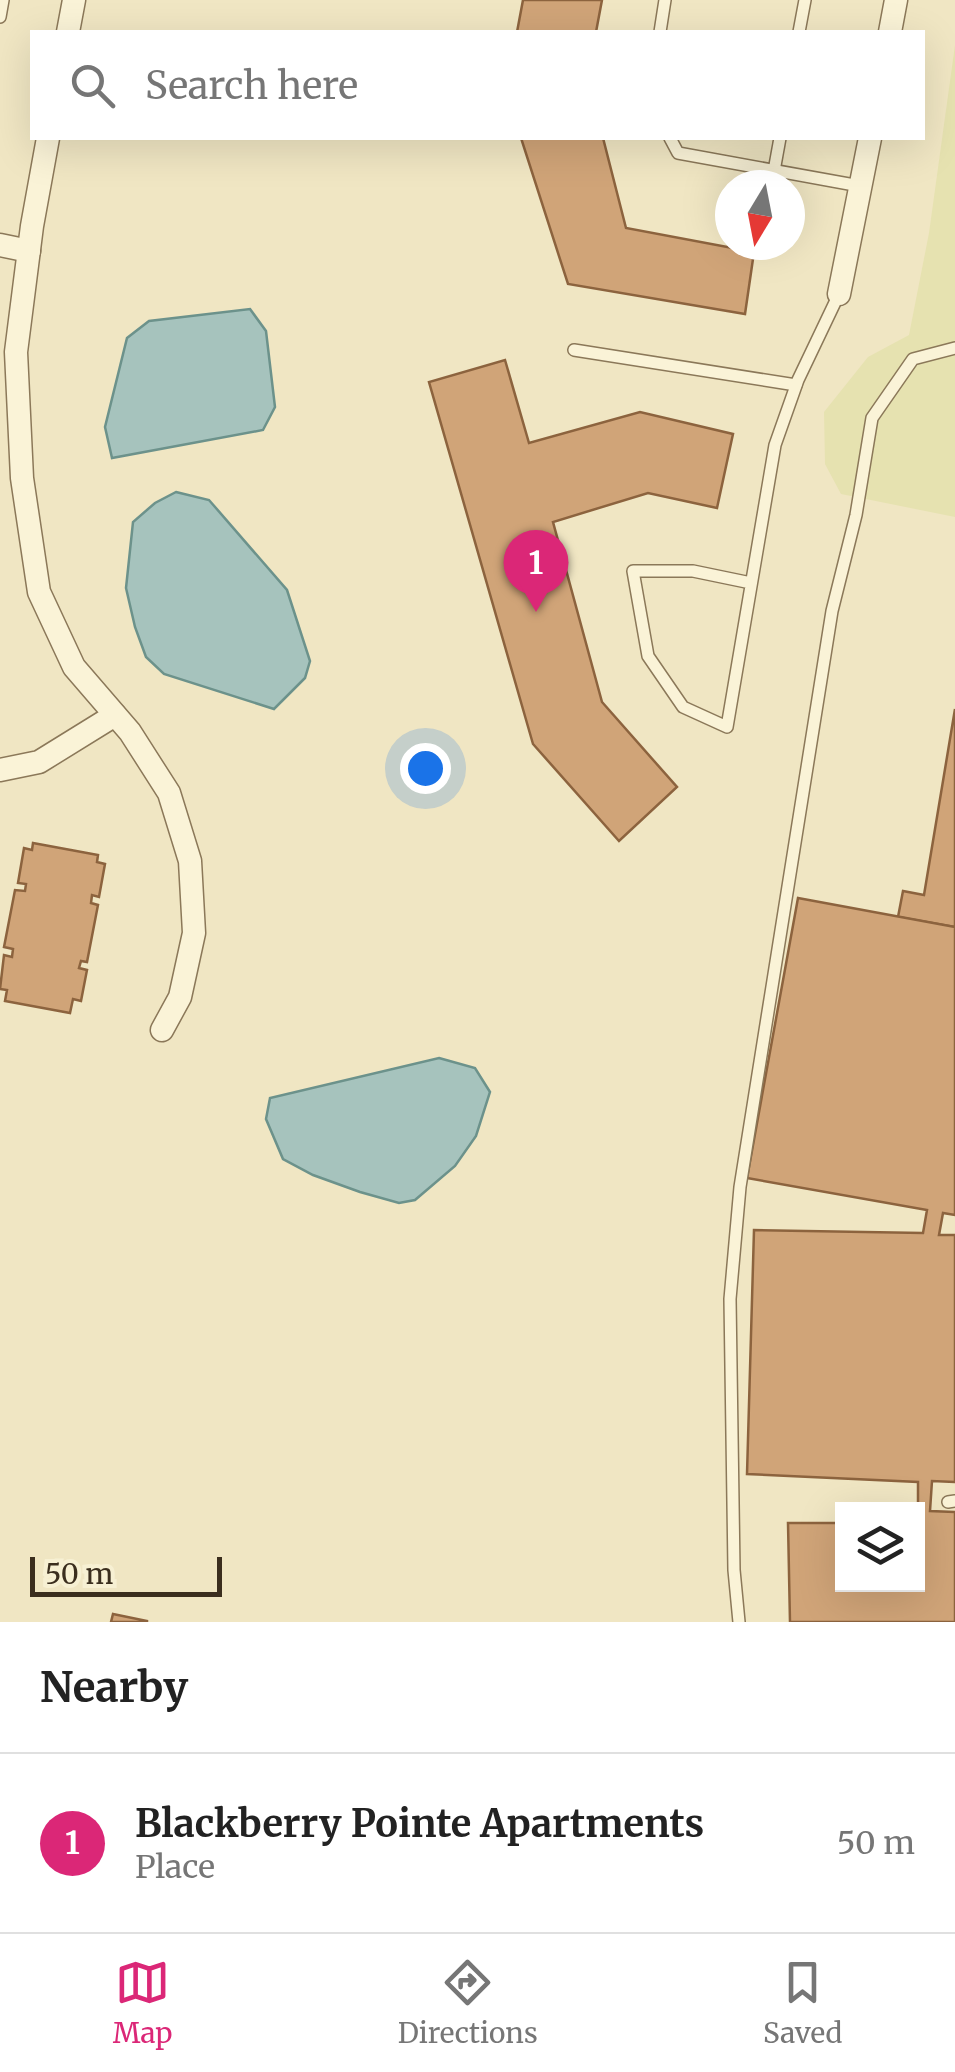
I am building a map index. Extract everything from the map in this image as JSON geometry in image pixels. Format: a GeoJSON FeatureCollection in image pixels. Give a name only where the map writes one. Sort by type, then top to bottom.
{"type":"FeatureCollection","features":[{"type":"Feature","properties":{"kind":"street"},"geometry":{"type":"LineString","coordinates":[[68,30],[74,0]]}},
{"type":"Feature","properties":{"kind":"street"},"geometry":{"type":"LineString","coordinates":[[890,30],[896,0]]}},
{"type":"Feature","properties":{"kind":"street"},"geometry":{"type":"LineString","coordinates":[[48,140],[16,352],[22,478],[39,592],[74,667],[130,732],[168,793],[190,861],[194,933],[180,997],[162,1030]]}},
{"type":"Feature","properties":{"kind":"street"},"geometry":{"type":"LineString","coordinates":[[839,294],[870,140]]}},
{"type":"Feature","properties":{"kind":"street"},"geometry":{"type":"LineString","coordinates":[[0,245],[29,251]]}},
{"type":"Feature","properties":{"kind":"street"},"geometry":{"type":"LineString","coordinates":[[0,770],[39,762],[116,715]]}},
{"type":"Feature","properties":{"kind":"lane"},"geometry":{"type":"LineString","coordinates":[[0,17],[3,0]]}},
{"type":"Feature","properties":{"kind":"lane"},"geometry":{"type":"LineString","coordinates":[[660,30],[665,0]]}},
{"type":"Feature","properties":{"kind":"lane"},"geometry":{"type":"LineString","coordinates":[[799,30],[805,0]]}},
{"type":"Feature","properties":{"kind":"lane"},"geometry":{"type":"LineString","coordinates":[[671,140],[678,152],[769,170]]}},
{"type":"Feature","properties":{"kind":"lane"},"geometry":{"type":"LineString","coordinates":[[774,170],[780,140]]}},
{"type":"Feature","properties":{"kind":"lane"},"geometry":{"type":"LineString","coordinates":[[805,176],[860,186]]}},
{"type":"Feature","properties":{"kind":"lane"},"geometry":{"type":"LineString","coordinates":[[751,583],[693,572],[634,571],[648,656],[684,707],[727,728],[775,445],[796,385],[839,294]]}},
{"type":"Feature","properties":{"kind":"lane"},"geometry":{"type":"LineString","coordinates":[[739,1622],[734,1570],[730,1299],[740,1187],[832,611],[856,515],[872,418],[913,359],[955,348]]}},
{"type":"Feature","properties":{"kind":"lane"},"geometry":{"type":"LineString","coordinates":[[574,350],[796,385]]}},
{"type":"Feature","properties":{"kind":"shaded area"},"geometry":{"type":"Polygon","coordinates":[[[955,45],[955,517],[841,494],[825,464],[824,412],[868,357],[909,335],[929,233],[955,45]]]}},
{"type":"Feature","properties":{"kind":"water"},"geometry":{"type":"Polygon","coordinates":[[[250,309],[266,331],[275,407],[263,430],[112,458],[105,427],[127,338],[149,321],[250,309]]]}},
{"type":"Feature","properties":{"kind":"water"},"geometry":{"type":"Polygon","coordinates":[[[176,492],[209,500],[287,590],[310,661],[305,678],[274,709],[164,674],[146,657],[126,588],[133,522],[176,492]]]}},
{"type":"Feature","properties":{"kind":"water"},"geometry":{"type":"Polygon","coordinates":[[[439,1058],[475,1068],[490,1092],[476,1136],[455,1166],[415,1200],[399,1203],[360,1192],[283,1159],[266,1119],[270,1098],[439,1058]]]}},
{"type":"Feature","properties":{"kind":"building"},"geometry":{"type":"Polygon","coordinates":[[[523,0],[602,0],[596,30],[517,30],[523,0]]]}},
{"type":"Feature","properties":{"kind":"building"},"geometry":{"type":"Polygon","coordinates":[[[522,140],[604,140],[626,228],[715,245],[715,260],[753,260],[745,314],[568,284],[522,140]]]}},
{"type":"Feature","properties":{"kind":"building"},"geometry":{"type":"Polygon","coordinates":[[[505,360],[529,443],[640,412],[733,434],[717,508],[648,493],[553,522],[602,702],[677,787],[619,841],[533,744],[429,382],[505,360]]]}},
{"type":"Feature","properties":{"kind":"building"},"geometry":{"type":"Polygon","coordinates":[[[955,709],[955,927],[898,917],[903,891],[924,895],[955,709]]]}},
{"type":"Feature","properties":{"kind":"building"},"geometry":{"type":"Polygon","coordinates":[[[33,843],[98,855],[97,862],[105,864],[99,897],[92,895],[91,903],[98,905],[87,962],[81,961],[79,968],[87,970],[81,1001],[73,999],[70,1013],[5,1001],[7,990],[0,989],[4,955],[12,957],[13,949],[4,947],[15,890],[25,891],[26,884],[18,883],[24,848],[32,850],[33,843]]]}},
{"type":"Feature","properties":{"kind":"building"},"geometry":{"type":"Polygon","coordinates":[[[798,898],[955,927],[955,1215],[943,1213],[939,1235],[955,1235],[955,1482],[932,1481],[930,1511],[955,1512],[955,1622],[790,1622],[788,1523],[835,1523],[835,1592],[925,1592],[925,1502],[918,1502],[918,1482],[747,1474],[754,1230],[923,1233],[927,1210],[747,1178],[798,898]]]}},
{"type":"Feature","properties":{"kind":"building"},"geometry":{"type":"Polygon","coordinates":[[[113,1614],[147,1621],[147,1622],[111,1622],[113,1614]]]}},
{"type":"Feature","properties":{"kind":"place","name":"Blackberry Pointe Apartments"},"geometry":{"type":"Point","coordinates":[536,612]}}]}
